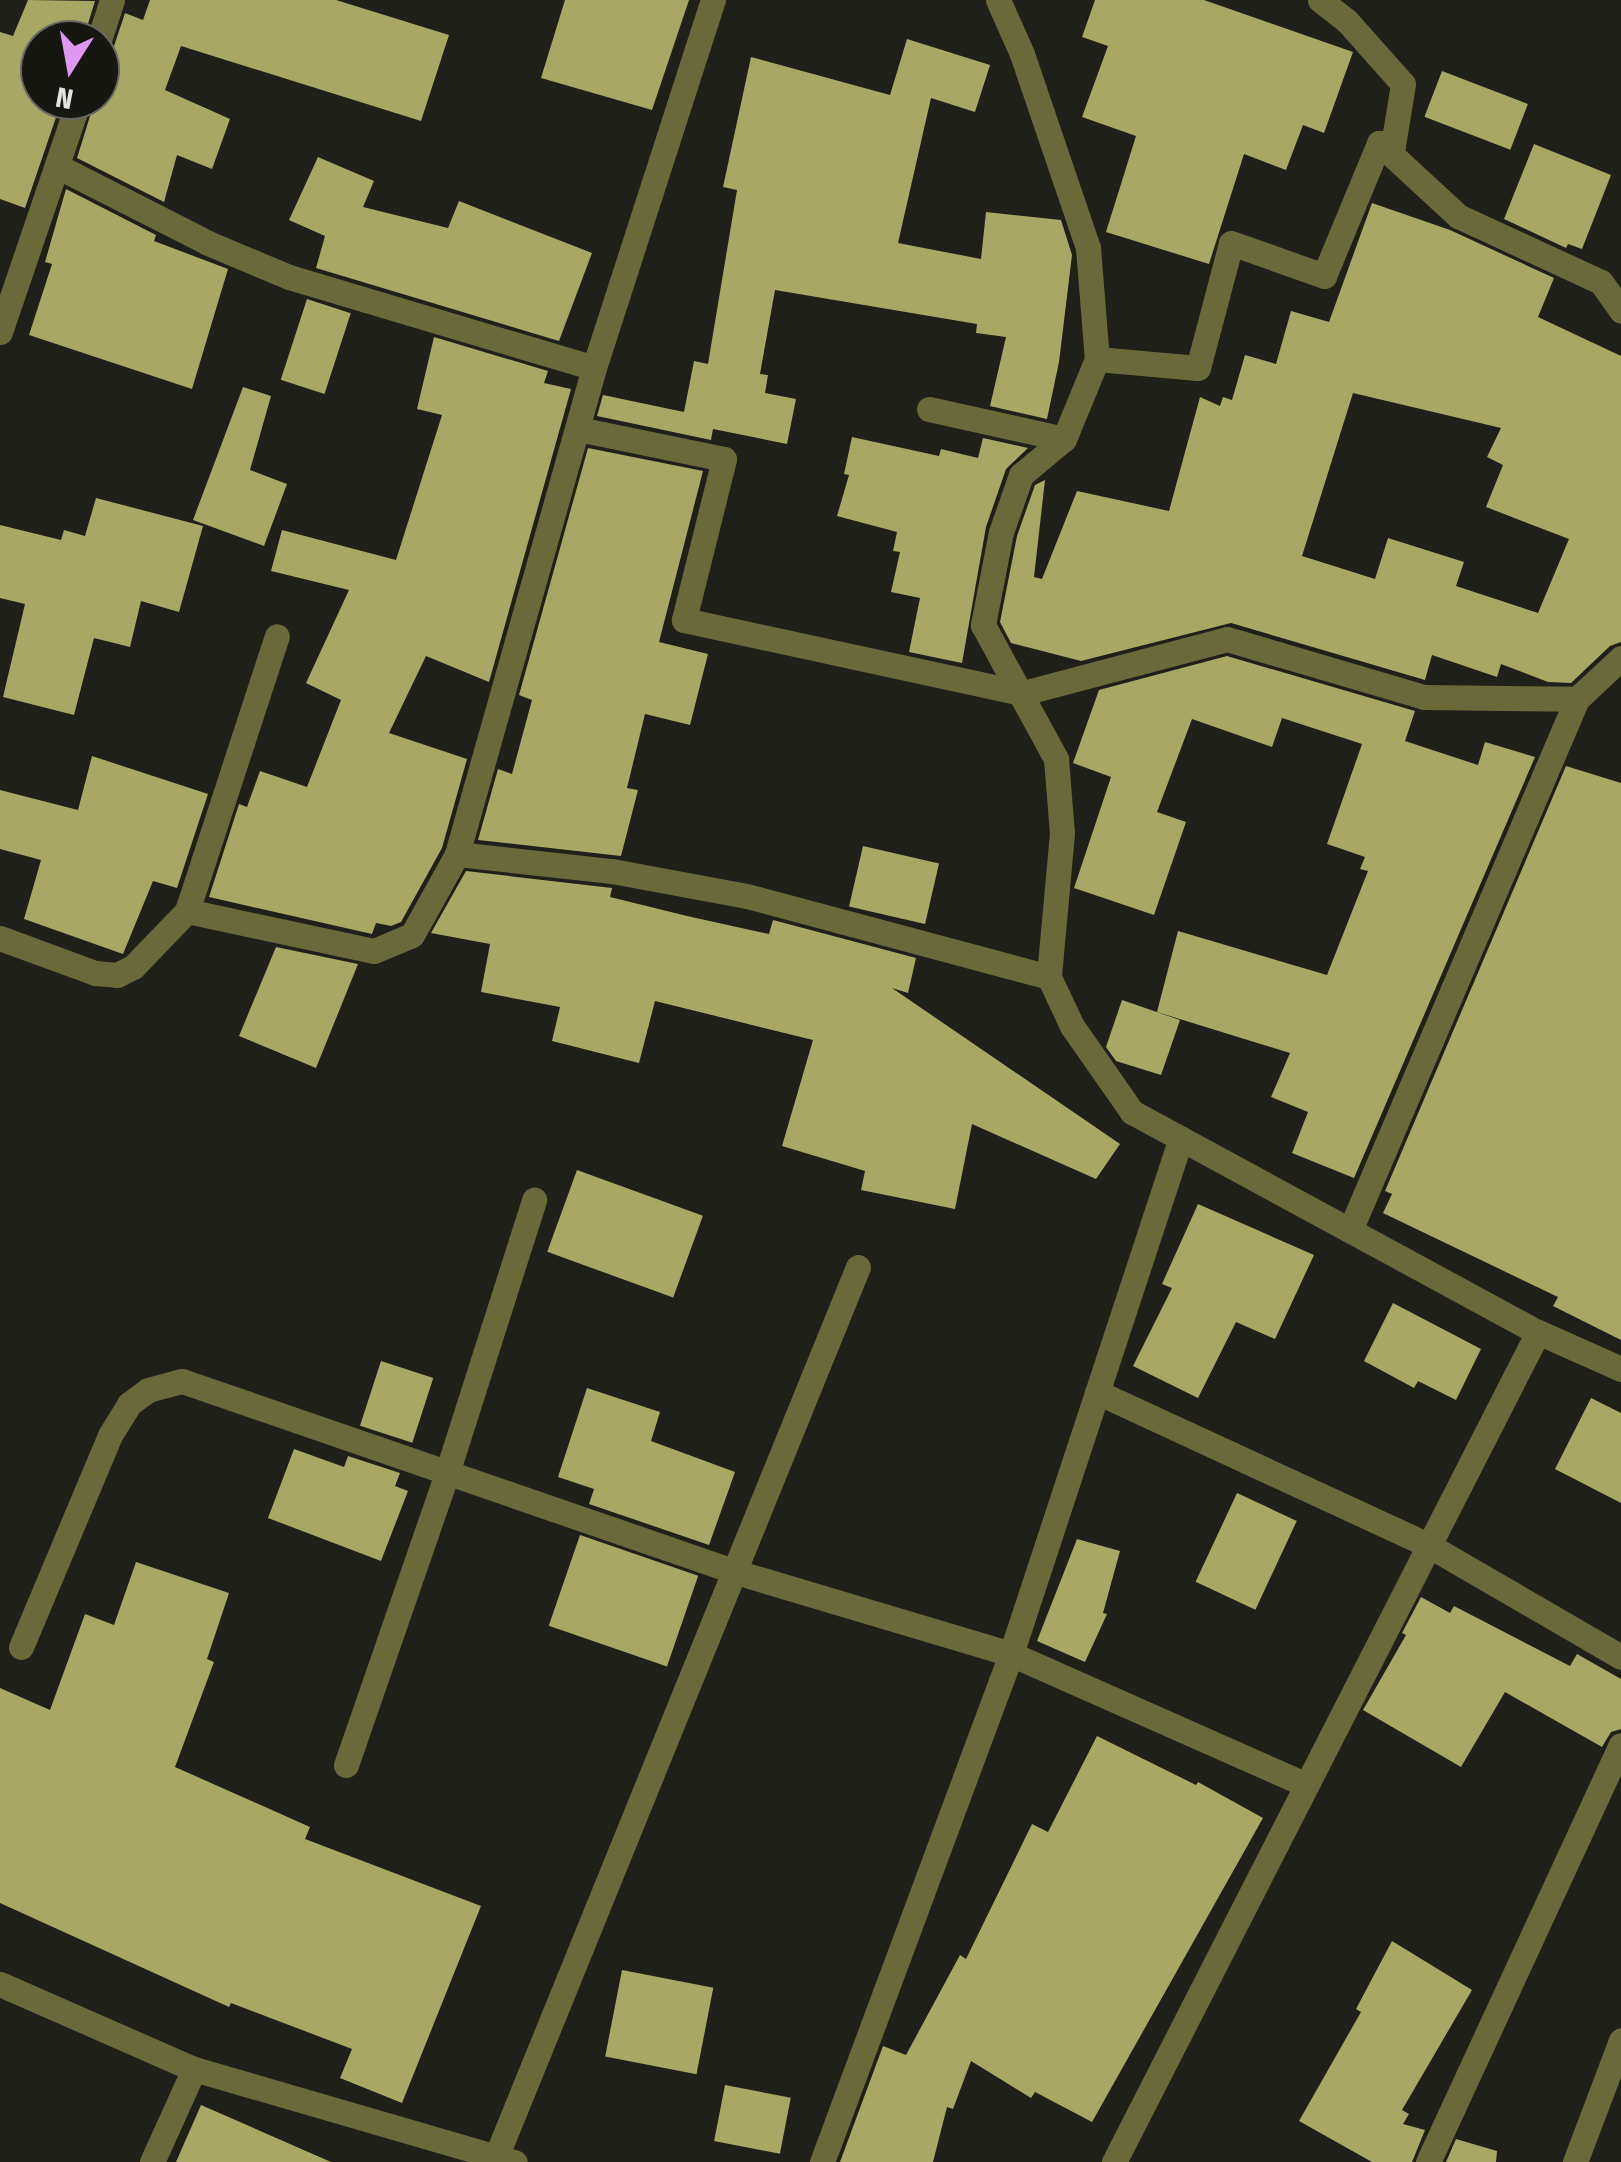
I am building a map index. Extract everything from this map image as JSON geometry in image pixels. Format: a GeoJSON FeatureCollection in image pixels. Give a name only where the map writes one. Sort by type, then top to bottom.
{"type":"FeatureCollection","features":[{"type":"Feature","properties":{"kind":"street"},"geometry":{"type":"LineString","coordinates":[[187,911],[374,951],[412,934],[457,854],[594,368],[713,0]]}},
{"type":"Feature","properties":{"kind":"street"},"geometry":{"type":"LineString","coordinates":[[998,0],[1022,54],[1088,248],[1097,358],[1064,440],[1022,475],[1002,532],[983,626],[1024,693],[1056,759],[1062,833],[1049,977],[1072,1026],[1132,1112],[1538,1332],[1621,1369]]}},
{"type":"Feature","properties":{"kind":"street"},"geometry":{"type":"LineString","coordinates":[[1320,0],[1347,21],[1403,84],[1393,146],[1379,143]]}},
{"type":"Feature","properties":{"kind":"street"},"geometry":{"type":"LineString","coordinates":[[0,332],[72,120]]}},
{"type":"Feature","properties":{"kind":"street"},"geometry":{"type":"LineString","coordinates":[[1097,358],[1198,368],[1231,243],[1324,276],[1379,143]]}},
{"type":"Feature","properties":{"kind":"street"},"geometry":{"type":"LineString","coordinates":[[1379,143],[1458,216],[1601,282],[1621,310]]}},
{"type":"Feature","properties":{"kind":"street"},"geometry":{"type":"LineString","coordinates":[[57,166],[208,243],[288,277],[594,368]]}},
{"type":"Feature","properties":{"kind":"street"},"geometry":{"type":"LineString","coordinates":[[929,409],[1064,440]]}},
{"type":"Feature","properties":{"kind":"street"},"geometry":{"type":"LineString","coordinates":[[578,429],[724,459],[684,620],[1024,693],[1228,639],[1424,697],[1577,699]]}},
{"type":"Feature","properties":{"kind":"street"},"geometry":{"type":"LineString","coordinates":[[0,938],[95,973],[118,975],[134,967],[187,911],[277,636]]}},
{"type":"Feature","properties":{"kind":"street"},"geometry":{"type":"LineString","coordinates":[[1351,1228],[1577,699],[1621,658]]}},
{"type":"Feature","properties":{"kind":"street"},"geometry":{"type":"LineString","coordinates":[[457,854],[612,871],[747,896],[1049,977]]}},
{"type":"Feature","properties":{"kind":"street"},"geometry":{"type":"LineString","coordinates":[[822,2162],[1011,1654],[1180,1138]]}},
{"type":"Feature","properties":{"kind":"street"},"geometry":{"type":"LineString","coordinates":[[346,1765],[448,1473],[534,1200]]}},
{"type":"Feature","properties":{"kind":"street"},"geometry":{"type":"LineString","coordinates":[[0,1984],[194,2069],[502,2160],[858,1267]]}},
{"type":"Feature","properties":{"kind":"street"},"geometry":{"type":"LineString","coordinates":[[1114,2162],[1538,1332]]}},
{"type":"Feature","properties":{"kind":"street"},"geometry":{"type":"LineString","coordinates":[[21,1647],[110,1435],[129,1404],[148,1390],[182,1381],[736,1572],[1011,1654],[1304,1784]]}},
{"type":"Feature","properties":{"kind":"street"},"geometry":{"type":"LineString","coordinates":[[1097,1392],[1428,1545],[1621,1657]]}},
{"type":"Feature","properties":{"kind":"street"},"geometry":{"type":"LineString","coordinates":[[1428,2162],[1621,1745]]}},
{"type":"Feature","properties":{"kind":"street"},"geometry":{"type":"LineString","coordinates":[[1576,2162],[1621,2040]]}},
{"type":"Feature","properties":{"kind":"street"},"geometry":{"type":"LineString","coordinates":[[152,2162],[194,2069]]}},
{"type":"Feature","properties":{"kind":"building"},"geometry":{"type":"Polygon","coordinates":[[[28,0],[95,1],[89,20],[20,20],[20,120],[55,120],[25,208],[0,199],[0,32],[13,36],[28,0]]]}},
{"type":"Feature","properties":{"kind":"building"},"geometry":{"type":"Polygon","coordinates":[[[150,0],[336,0],[449,35],[421,121],[181,46],[165,90],[230,119],[212,169],[177,155],[164,202],[77,158],[89,120],[120,120],[120,28],[125,13],[143,20],[150,0]]]}},
{"type":"Feature","properties":{"kind":"building"},"geometry":{"type":"Polygon","coordinates":[[[565,0],[689,0],[652,110],[541,78],[565,0]]]}},
{"type":"Feature","properties":{"kind":"building"},"geometry":{"type":"Polygon","coordinates":[[[1095,0],[1204,0],[1353,52],[1324,133],[1303,125],[1286,170],[1244,154],[1209,264],[1106,232],[1136,136],[1082,117],[1108,46],[1082,37],[1095,0]]]}},
{"type":"Feature","properties":{"kind":"building"},"geometry":{"type":"Polygon","coordinates":[[[907,39],[990,65],[975,112],[931,98],[898,243],[981,259],[986,212],[1061,220],[1072,255],[1059,362],[1047,419],[990,406],[1006,337],[976,333],[977,324],[775,290],[760,374],[768,375],[765,393],[796,399],[787,444],[713,429],[711,440],[597,416],[603,395],[684,412],[694,361],[708,364],[737,190],[723,187],[751,57],[890,95],[907,39]]]}},
{"type":"Feature","properties":{"kind":"building"},"geometry":{"type":"Polygon","coordinates":[[[1442,71],[1528,104],[1510,150],[1424,117],[1442,71]]]}},
{"type":"Feature","properties":{"kind":"building"},"geometry":{"type":"Polygon","coordinates":[[[1534,144],[1611,175],[1582,249],[1568,244],[1566,248],[1504,219],[1534,144]]]}},
{"type":"Feature","properties":{"kind":"building"},"geometry":{"type":"Polygon","coordinates":[[[318,157],[374,181],[363,207],[448,228],[459,201],[592,253],[559,341],[316,268],[325,236],[289,220],[318,157]]]}},
{"type":"Feature","properties":{"kind":"building"},"geometry":{"type":"Polygon","coordinates":[[[66,189],[156,235],[154,241],[228,269],[192,389],[29,335],[52,264],[45,262],[66,189]]]}},
{"type":"Feature","properties":{"kind":"building"},"geometry":{"type":"Polygon","coordinates":[[[1372,203],[1450,230],[1554,278],[1538,317],[1621,356],[1621,642],[1610,646],[1571,683],[1548,682],[1501,664],[1497,677],[1432,655],[1425,680],[1231,623],[1081,661],[1011,643],[1000,622],[1017,536],[1035,485],[1045,480],[1034,577],[1042,579],[1077,491],[1169,511],[1200,397],[1220,406],[1223,397],[1232,400],[1245,355],[1276,364],[1291,311],[1329,322],[1372,203]],[[1353,393],[1302,556],[1375,579],[1388,538],[1464,562],[1456,586],[1538,613],[1569,539],[1486,507],[1503,465],[1487,457],[1501,428],[1353,393]]]}},
{"type":"Feature","properties":{"kind":"building"},"geometry":{"type":"Polygon","coordinates":[[[307,299],[351,313],[324,394],[281,380],[307,299]]]}},
{"type":"Feature","properties":{"kind":"building"},"geometry":{"type":"Polygon","coordinates":[[[434,337],[548,371],[544,383],[571,389],[489,682],[426,656],[389,733],[467,759],[442,848],[401,922],[391,926],[376,923],[372,934],[209,897],[239,804],[247,807],[260,771],[307,787],[341,700],[306,683],[349,590],[271,571],[282,530],[396,560],[442,415],[417,409],[434,337]]]}},
{"type":"Feature","properties":{"kind":"building"},"geometry":{"type":"Polygon","coordinates":[[[243,387],[271,396],[250,470],[287,484],[264,546],[193,520],[243,387]]]}},
{"type":"Feature","properties":{"kind":"building"},"geometry":{"type":"Polygon","coordinates":[[[852,437],[939,456],[941,449],[978,458],[983,438],[1028,448],[1006,469],[986,527],[962,663],[909,652],[920,598],[891,592],[900,552],[893,551],[897,532],[837,516],[849,475],[844,474],[852,437]]]}},
{"type":"Feature","properties":{"kind":"building"},"geometry":{"type":"Polygon","coordinates":[[[588,448],[703,471],[659,642],[708,654],[690,725],[645,714],[627,788],[638,790],[621,856],[478,840],[498,769],[512,774],[532,700],[519,695],[588,448]]]}},
{"type":"Feature","properties":{"kind":"building"},"geometry":{"type":"Polygon","coordinates":[[[96,498],[203,526],[179,612],[141,601],[130,647],[94,638],[74,715],[3,697],[25,604],[0,598],[0,525],[61,540],[64,530],[85,536],[96,498]]]}},
{"type":"Feature","properties":{"kind":"building"},"geometry":{"type":"Polygon","coordinates":[[[1227,656],[1415,711],[1405,741],[1478,765],[1485,742],[1535,757],[1354,1178],[1292,1153],[1308,1112],[1271,1097],[1290,1053],[1157,1012],[1178,931],[1327,975],[1368,871],[1360,869],[1365,857],[1327,844],[1362,744],[1282,718],[1272,747],[1192,719],[1157,812],[1186,822],[1154,915],[1074,888],[1111,777],[1073,763],[1099,690],[1227,656]]]}},
{"type":"Feature","properties":{"kind":"building"},"geometry":{"type":"Polygon","coordinates":[[[92,756],[208,794],[177,888],[153,881],[123,954],[24,919],[41,860],[0,849],[0,790],[78,810],[92,756]]]}},
{"type":"Feature","properties":{"kind":"building"},"geometry":{"type":"Polygon","coordinates":[[[1566,766],[1621,783],[1621,1340],[1553,1306],[1558,1297],[1383,1213],[1392,1194],[1385,1191],[1566,766]]]}},
{"type":"Feature","properties":{"kind":"building"},"geometry":{"type":"Polygon","coordinates":[[[863,846],[939,864],[925,924],[849,906],[863,846]]]}},
{"type":"Feature","properties":{"kind":"building"},"geometry":{"type":"Polygon","coordinates":[[[466,871],[612,888],[610,897],[687,916],[769,934],[773,920],[916,958],[908,993],[892,988],[1120,1144],[1096,1179],[972,1124],[955,1209],[861,1190],[865,1171],[782,1146],[813,1040],[655,1001],[639,1063],[552,1041],[560,1007],[481,992],[490,944],[431,933],[466,871]]]}},
{"type":"Feature","properties":{"kind":"building"},"geometry":{"type":"Polygon","coordinates":[[[276,947],[358,964],[316,1068],[239,1036],[276,947]]]}},
{"type":"Feature","properties":{"kind":"building"},"geometry":{"type":"Polygon","coordinates":[[[1122,1000],[1180,1020],[1161,1075],[1116,1061],[1106,1047],[1122,1000]]]}},
{"type":"Feature","properties":{"kind":"building"},"geometry":{"type":"Polygon","coordinates":[[[577,1170],[703,1216],[673,1298],[547,1252],[577,1170]]]}},
{"type":"Feature","properties":{"kind":"building"},"geometry":{"type":"Polygon","coordinates":[[[1198,1204],[1314,1255],[1275,1339],[1236,1322],[1198,1398],[1133,1366],[1172,1288],[1162,1284],[1198,1204]]]}},
{"type":"Feature","properties":{"kind":"building"},"geometry":{"type":"Polygon","coordinates":[[[1393,1303],[1481,1349],[1456,1400],[1418,1381],[1414,1388],[1364,1361],[1393,1303]]]}},
{"type":"Feature","properties":{"kind":"building"},"geometry":{"type":"Polygon","coordinates":[[[381,1361],[433,1378],[412,1443],[360,1426],[381,1361]]]}},
{"type":"Feature","properties":{"kind":"building"},"geometry":{"type":"Polygon","coordinates":[[[587,1388],[660,1412],[651,1441],[735,1472],[709,1545],[589,1504],[594,1489],[558,1477],[587,1388]]]}},
{"type":"Feature","properties":{"kind":"building"},"geometry":{"type":"Polygon","coordinates":[[[1591,1398],[1621,1413],[1621,1503],[1555,1469],[1591,1398]]]}},
{"type":"Feature","properties":{"kind":"building"},"geometry":{"type":"Polygon","coordinates":[[[294,1449],[344,1467],[348,1456],[400,1473],[395,1486],[408,1491],[381,1561],[268,1518],[294,1449]]]}},
{"type":"Feature","properties":{"kind":"building"},"geometry":{"type":"Polygon","coordinates":[[[1237,1493],[1297,1521],[1255,1610],[1196,1582],[1237,1493]]]}},
{"type":"Feature","properties":{"kind":"building"},"geometry":{"type":"Polygon","coordinates":[[[580,1535],[698,1576],[667,1666],[549,1626],[580,1535]]]}},
{"type":"Feature","properties":{"kind":"building"},"geometry":{"type":"Polygon","coordinates":[[[1077,1539],[1120,1551],[1103,1613],[1107,1614],[1085,1662],[1037,1641],[1077,1539]]]}},
{"type":"Feature","properties":{"kind":"building"},"geometry":{"type":"Polygon","coordinates":[[[136,1562],[229,1593],[207,1659],[214,1662],[175,1767],[310,1827],[305,1839],[481,1906],[402,2103],[340,2078],[352,2049],[231,2003],[229,2007],[0,1903],[0,1688],[50,1710],[85,1614],[114,1625],[136,1562]]]}},
{"type":"Feature","properties":{"kind":"building"},"geometry":{"type":"Polygon","coordinates":[[[1421,1597],[1450,1613],[1454,1606],[1570,1666],[1577,1654],[1621,1679],[1621,1729],[1611,1732],[1602,1747],[1505,1692],[1461,1767],[1363,1710],[1406,1635],[1402,1633],[1421,1597]]]}},
{"type":"Feature","properties":{"kind":"building"},"geometry":{"type":"Polygon","coordinates":[[[1097,1736],[1196,1785],[1198,1782],[1263,1818],[1092,2122],[1035,2092],[1031,2098],[971,2061],[953,2109],[947,2107],[933,2162],[840,2162],[883,2046],[906,2055],[960,1955],[966,1959],[1032,1824],[1048,1832],[1097,1736]]]}},
{"type":"Feature","properties":{"kind":"building"},"geometry":{"type":"Polygon","coordinates":[[[1392,1941],[1472,1990],[1402,2110],[1409,2114],[1403,2124],[1425,2130],[1412,2162],[1372,2162],[1299,2121],[1361,2012],[1356,2009],[1392,1941]]]}},
{"type":"Feature","properties":{"kind":"building"},"geometry":{"type":"Polygon","coordinates":[[[622,1970],[713,1988],[697,2074],[605,2056],[622,1970]]]}},
{"type":"Feature","properties":{"kind":"building"},"geometry":{"type":"Polygon","coordinates":[[[725,2085],[791,2098],[780,2154],[714,2141],[725,2085]]]}},
{"type":"Feature","properties":{"kind":"building"},"geometry":{"type":"Polygon","coordinates":[[[201,2105],[331,2162],[176,2162],[201,2105]]]}},
{"type":"Feature","properties":{"kind":"building"},"geometry":{"type":"Polygon","coordinates":[[[1456,2139],[1497,2151],[1496,2162],[1446,2162],[1456,2139]]]}}]}
